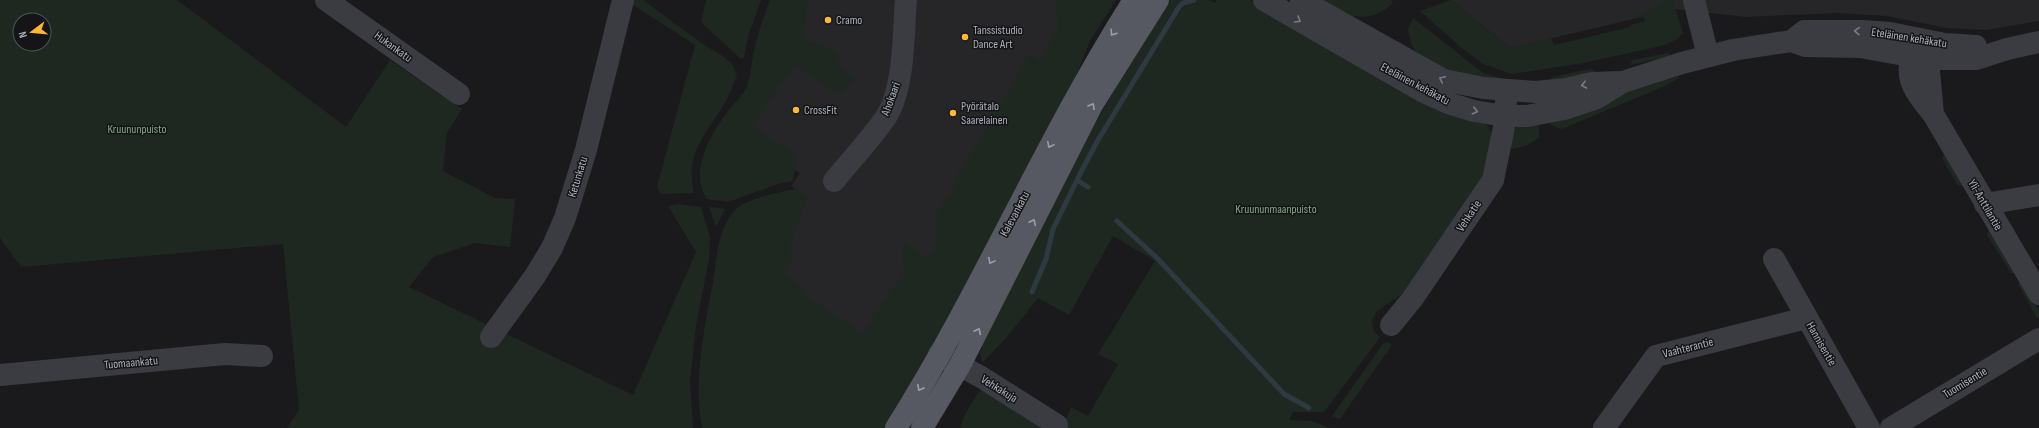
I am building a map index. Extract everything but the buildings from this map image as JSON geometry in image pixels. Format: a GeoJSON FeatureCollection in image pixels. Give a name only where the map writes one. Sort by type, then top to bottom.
{"type":"FeatureCollection","features":[{"type":"Feature","properties":{"kind":"main road","name":"Kalevankatu"},"geometry":{"type":"LineString","coordinates":[[896,428],[985,270],[1075,98],[1134,0]]}},
{"type":"Feature","properties":{"kind":"main road","name":"Kalevankatu"},"geometry":{"type":"LineString","coordinates":[[922,428],[960,365],[1092,105],[1158,0]]}},
{"type":"Feature","properties":{"kind":"street","name":"Hukankatu"},"geometry":{"type":"LineString","coordinates":[[326,0],[459,94]]}},
{"type":"Feature","properties":{"kind":"street","name":"Ketunkatu"},"geometry":{"type":"LineString","coordinates":[[491,337],[535,276],[552,248],[565,218],[586,150],[623,0]]}},
{"type":"Feature","properties":{"kind":"street","name":"Ahokaari"},"geometry":{"type":"LineString","coordinates":[[834,181],[886,116],[894,97],[901,63],[906,0]]}},
{"type":"Feature","properties":{"kind":"street","name":"Eteläinen kehäkatu"},"geometry":{"type":"LineString","coordinates":[[1264,0],[1422,91],[1448,103],[1474,111],[1505,116],[1527,116],[1564,109],[1597,98],[1623,82],[1708,56],[1733,50],[1791,41],[1805,46],[1860,47],[1917,51],[1976,58],[2039,42]]}},
{"type":"Feature","properties":{"kind":"street","name":"Eteläinen kehäkatu"},"geometry":{"type":"LineString","coordinates":[[1301,0],[1444,80],[1463,85],[1506,91],[1542,92],[1592,83],[1623,82]]}},
{"type":"Feature","properties":{"kind":"street"},"geometry":{"type":"LineString","coordinates":[[1694,0],[1708,56]]}},
{"type":"Feature","properties":{"kind":"street","name":"Yli-Anttilantie"},"geometry":{"type":"LineString","coordinates":[[1917,51],[1912,84],[1916,93],[1933,114],[2039,294]]}},
{"type":"Feature","properties":{"kind":"street","name":"Vehkatie"},"geometry":{"type":"LineString","coordinates":[[1391,325],[1413,298],[1493,180],[1500,150],[1505,116],[1506,91]]}},
{"type":"Feature","properties":{"kind":"street"},"geometry":{"type":"LineString","coordinates":[[1985,204],[2039,195]]}},
{"type":"Feature","properties":{"kind":"street","name":"Hannisentie"},"geometry":{"type":"LineString","coordinates":[[1774,259],[1869,428]]}},
{"type":"Feature","properties":{"kind":"street","name":"Vaahterantie"},"geometry":{"type":"LineString","coordinates":[[1604,428],[1656,356],[1806,318]]}},
{"type":"Feature","properties":{"kind":"street","name":"Tuomisentie"},"geometry":{"type":"LineString","coordinates":[[1891,428],[2039,339]]}},
{"type":"Feature","properties":{"kind":"street","name":"Tuomaankatu"},"geometry":{"type":"LineString","coordinates":[[0,375],[225,354],[262,356]]}},
{"type":"Feature","properties":{"kind":"street","name":"Vehkakuja"},"geometry":{"type":"LineString","coordinates":[[939,354],[960,365],[1057,425]]}},
{"type":"Feature","properties":{"kind":"shaded area"},"geometry":{"type":"Polygon","coordinates":[[[792,0],[1099,0],[871,360],[764,282],[807,198],[791,186],[800,173],[738,132],[792,0]]]}},
{"type":"Feature","properties":{"kind":"shaded area"},"geometry":{"type":"Polygon","coordinates":[[[1451,0],[2039,0],[2039,21],[1987,30],[1947,28],[1887,16],[1838,13],[1745,17],[1676,9],[1510,48],[1451,0]]]}},
{"type":"Feature","properties":{"kind":"green space","name":"Kruununpuisto"},"geometry":{"type":"Polygon","coordinates":[[[0,0],[177,0],[346,127],[390,60],[462,109],[447,133],[443,171],[495,198],[515,199],[510,247],[475,243],[433,257],[409,287],[633,395],[696,252],[668,206],[678,204],[701,207],[710,237],[709,259],[696,326],[690,381],[693,428],[287,428],[299,410],[283,244],[21,267],[0,238],[0,0]]]}},
{"type":"Feature","properties":{"kind":"green space"},"geometry":{"type":"Polygon","coordinates":[[[631,0],[643,0],[704,45],[720,54],[732,64],[737,75],[727,99],[698,146],[692,167],[694,193],[661,194],[657,187],[695,45],[630,3],[631,0]]]}},
{"type":"Feature","properties":{"kind":"green space"},"geometry":{"type":"Polygon","coordinates":[[[706,0],[761,0],[748,37],[744,58],[740,58],[701,22],[706,0]]]}},
{"type":"Feature","properties":{"kind":"green space"},"geometry":{"type":"Polygon","coordinates":[[[770,0],[808,0],[803,41],[821,43],[841,56],[836,64],[856,78],[838,95],[794,65],[753,126],[797,156],[793,181],[781,183],[728,202],[707,199],[702,188],[700,177],[704,153],[722,119],[747,86],[754,50],[761,24],[770,0]]]}},
{"type":"Feature","properties":{"kind":"green space"},"geometry":{"type":"Polygon","coordinates":[[[1059,0],[1116,0],[1090,41],[1074,81],[995,232],[886,428],[702,428],[699,373],[703,337],[721,235],[729,218],[735,210],[754,199],[795,189],[807,198],[788,251],[795,255],[783,274],[806,289],[803,294],[863,333],[904,272],[902,248],[905,243],[927,258],[936,245],[937,213],[954,187],[957,176],[997,112],[1029,54],[1040,60],[1058,29],[1056,4],[1059,0]]]}},
{"type":"Feature","properties":{"kind":"green space","name":"Kruununmaanpuisto"},"geometry":{"type":"Polygon","coordinates":[[[1170,0],[1208,0],[1215,3],[1217,0],[1251,0],[1293,25],[1481,119],[1488,126],[1492,134],[1486,173],[1406,291],[1376,312],[1372,321],[1373,330],[1380,337],[1324,412],[1293,412],[1289,420],[1312,421],[1329,428],[1065,428],[1064,423],[1071,407],[1088,416],[1118,364],[1098,354],[1155,261],[1113,236],[1069,315],[1038,298],[1007,337],[982,363],[980,353],[984,340],[1082,147],[1133,57],[1170,0]]]}},
{"type":"Feature","properties":{"kind":"green space"},"geometry":{"type":"Polygon","coordinates":[[[1316,0],[1391,0],[1393,3],[1383,11],[1364,17],[1346,14],[1316,0]]]}},
{"type":"Feature","properties":{"kind":"green space"},"geometry":{"type":"Polygon","coordinates":[[[1451,0],[1510,48],[1551,38],[1554,45],[1631,27],[1631,25],[1645,21],[1644,17],[1633,18],[1667,0],[1673,0],[1683,33],[1677,39],[1665,45],[1583,63],[1512,74],[1483,64],[1463,49],[1420,11],[1451,0]]]}},
{"type":"Feature","properties":{"kind":"green space"},"geometry":{"type":"Polygon","coordinates":[[[1413,18],[1483,73],[1511,81],[1459,77],[1415,51],[1411,43],[1408,29],[1413,18]]]}},
{"type":"Feature","properties":{"kind":"green space"},"geometry":{"type":"Polygon","coordinates":[[[1668,53],[1672,56],[1630,65],[1633,60],[1668,53]]]}},
{"type":"Feature","properties":{"kind":"green space"},"geometry":{"type":"Polygon","coordinates":[[[1590,69],[1596,71],[1583,76],[1548,82],[1552,77],[1590,69]]]}},
{"type":"Feature","properties":{"kind":"green space"},"geometry":{"type":"Polygon","coordinates":[[[1679,76],[1679,78],[1667,85],[1562,129],[1553,126],[1550,123],[1627,92],[1679,76]]]}},
{"type":"Feature","properties":{"kind":"green space"},"geometry":{"type":"Polygon","coordinates":[[[1521,123],[1539,123],[1539,138],[1525,146],[1512,149],[1509,146],[1513,132],[1521,123]]]}},
{"type":"Feature","properties":{"kind":"green space"},"geometry":{"type":"Polygon","coordinates":[[[1944,154],[1963,185],[1958,186],[1942,158],[1944,154]]]}},
{"type":"Feature","properties":{"kind":"green space"},"geometry":{"type":"Polygon","coordinates":[[[709,207],[725,209],[716,227],[709,207]]]}},
{"type":"Feature","properties":{"kind":"green space"},"geometry":{"type":"Polygon","coordinates":[[[1989,229],[2016,273],[2011,273],[1987,235],[1989,229]]]}},
{"type":"Feature","properties":{"kind":"green space"},"geometry":{"type":"Polygon","coordinates":[[[2022,282],[2039,311],[2039,317],[2037,318],[2018,284],[2022,282]]]}},
{"type":"Feature","properties":{"kind":"green space"},"geometry":{"type":"Polygon","coordinates":[[[1387,342],[1392,345],[1340,419],[1332,416],[1383,344],[1387,342]]]}},
{"type":"Feature","properties":{"kind":"green space"},"geometry":{"type":"Polygon","coordinates":[[[987,390],[1041,426],[1039,428],[960,428],[964,416],[979,391],[987,390]]]}},
{"type":"Feature","properties":{"kind":"waterway"},"geometry":{"type":"LineString","coordinates":[[1032,292],[1046,259],[1053,229],[1098,140],[1179,7],[1183,3],[1194,0]]}},
{"type":"Feature","properties":{"kind":"waterway"},"geometry":{"type":"LineString","coordinates":[[1077,180],[1088,187]]}},
{"type":"Feature","properties":{"kind":"waterway"},"geometry":{"type":"LineString","coordinates":[[1117,221],[1157,258],[1284,394],[1309,408]]}},
{"type":"Feature","properties":{"kind":"place","name":"Cramo"},"geometry":{"type":"Point","coordinates":[828,20]}},
{"type":"Feature","properties":{"kind":"place","name":"Tanssistudio Dance Art"},"geometry":{"type":"Point","coordinates":[965,37]}},
{"type":"Feature","properties":{"kind":"place","name":"CrossFit"},"geometry":{"type":"Point","coordinates":[796,110]}},
{"type":"Feature","properties":{"kind":"place","name":"Pyörätalo Saarelainen"},"geometry":{"type":"Point","coordinates":[953,113]}}]}
